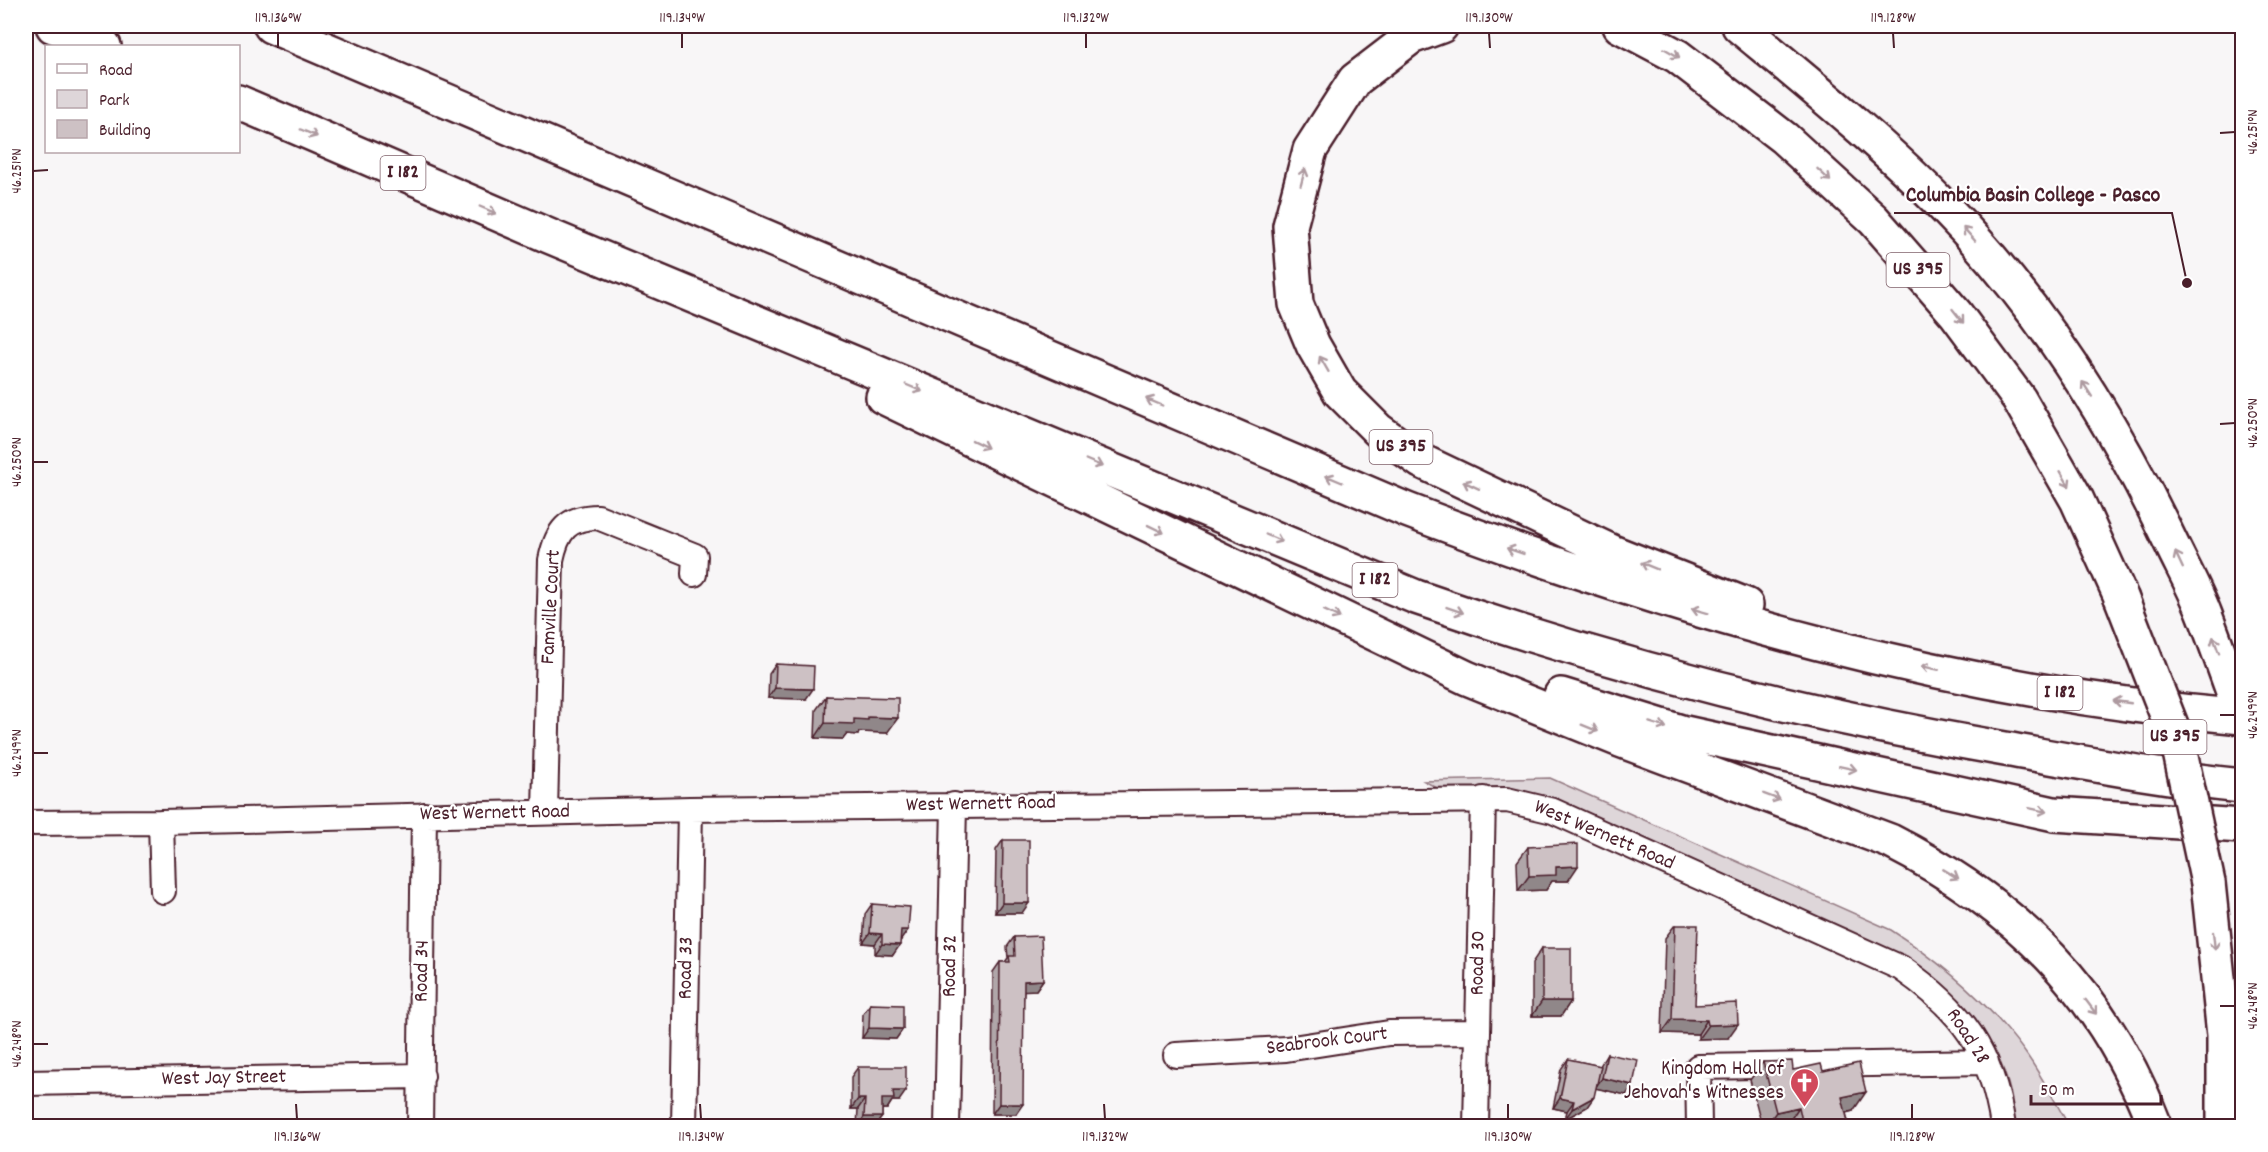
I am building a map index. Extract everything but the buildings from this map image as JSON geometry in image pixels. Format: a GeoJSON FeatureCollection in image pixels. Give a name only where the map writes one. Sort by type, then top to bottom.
{"type":"FeatureCollection","features":[{"type":"Feature","properties":{"kind":"highway"},"geometry":{"type":"LineString","coordinates":[[53,26],[101,45]]}},
{"type":"Feature","properties":{"kind":"highway","name":"I 182"},"geometry":{"type":"LineString","coordinates":[[271,26],[1417,514],[1499,545],[1645,595],[1782,634],[1879,658],[2073,695],[2242,717]]}},
{"type":"Feature","properties":{"kind":"highway","name":"US 395"},"geometry":{"type":"LineString","coordinates":[[1441,26],[1411,37],[1355,80],[1310,150],[1290,226],[1296,304],[1313,345],[1340,392],[1378,430],[1421,461],[1612,552],[1879,658]]}},
{"type":"Feature","properties":{"kind":"highway","name":"US 395"},"geometry":{"type":"LineString","coordinates":[[1620,26],[1677,56],[1784,138],[1874,220],[1949,305],[2019,399],[2077,500],[2121,597],[2178,743],[2208,883],[2224,1035],[2224,1126]]}},
{"type":"Feature","properties":{"kind":"highway"},"geometry":{"type":"LineString","coordinates":[[1717,26],[1813,87]]}},
{"type":"Feature","properties":{"kind":"highway"},"geometry":{"type":"LineString","coordinates":[[1739,26],[1860,127],[1940,202],[2030,306],[2064,354],[2131,463],[2204,613],[2242,717]]}},
{"type":"Feature","properties":{"kind":"highway","name":"I 182"},"geometry":{"type":"LineString","coordinates":[[240,103],[549,236],[1416,597],[1626,665],[1797,709],[2090,765],[2242,786]]}},
{"type":"Feature","properties":{"kind":"highway"},"geometry":{"type":"LineString","coordinates":[[549,236],[1467,678],[1620,740],[1890,841],[1955,876],[2007,915],[2063,970],[2113,1038],[2142,1094],[2155,1126]]}},
{"type":"Feature","properties":{"kind":"highway"},"geometry":{"type":"LineString","coordinates":[[1401,647],[1681,732],[2054,814],[2242,826]]}},
{"type":"Feature","properties":{"kind":"street","name":"Famville Court"},"geometry":{"type":"LineString","coordinates":[[545,812],[551,560],[555,538],[569,524],[584,517],[598,517],[694,556],[694,574]]}},
{"type":"Feature","properties":{"kind":"street","name":"Road 30"},"geometry":{"type":"LineString","coordinates":[[1476,1126],[1484,799]]}},
{"type":"Feature","properties":{"kind":"street","name":"West Wernett Road"},"geometry":{"type":"LineString","coordinates":[[26,823],[161,822],[690,809],[1507,800],[1553,812],[1901,968]]}},
{"type":"Feature","properties":{"kind":"street","name":"Road 32"},"geometry":{"type":"LineString","coordinates":[[947,1126],[954,805]]}},
{"type":"Feature","properties":{"kind":"street","name":"Road 33"},"geometry":{"type":"LineString","coordinates":[[684,1126],[690,809]]}},
{"type":"Feature","properties":{"kind":"street","name":"Road 34"},"geometry":{"type":"LineString","coordinates":[[420,1126],[424,815]]}},
{"type":"Feature","properties":{"kind":"street"},"geometry":{"type":"LineString","coordinates":[[161,822],[163,891]]}},
{"type":"Feature","properties":{"kind":"street","name":"Road 28"},"geometry":{"type":"LineString","coordinates":[[1901,968],[1940,998],[1959,1019],[1986,1062],[2003,1126]]}},
{"type":"Feature","properties":{"kind":"street","name":"Seabrook Court"},"geometry":{"type":"LineString","coordinates":[[1176,1055],[1286,1049],[1389,1033],[1478,1032]]}},
{"type":"Feature","properties":{"kind":"street"},"geometry":{"type":"LineString","coordinates":[[1699,1126],[1698,1066],[1986,1062]]}},
{"type":"Feature","properties":{"kind":"street","name":"West Jay Street"},"geometry":{"type":"LineString","coordinates":[[26,1083],[422,1076]]}},
{"type":"Feature","properties":{"kind":"green space"},"geometry":{"type":"Polygon","coordinates":[[[1550,778],[1891,930],[1963,984],[1995,1016],[2030,1060],[2069,1126],[2014,1126],[2013,1104],[2008,1083],[1990,1042],[1977,1023],[1948,989],[1931,975],[1892,951],[1551,800],[1516,790],[1439,789],[1424,781],[1550,778]]]}},
{"type":"Feature","properties":{"kind":"place","name":"Columbia Basin College - Pasco"},"geometry":{"type":"Point","coordinates":[2187,283]}},
{"type":"Feature","properties":{"kind":"place","name":"Kingdom Hall of Jehovah's Witnesses"},"geometry":{"type":"Point","coordinates":[1805,1108]}}]}
